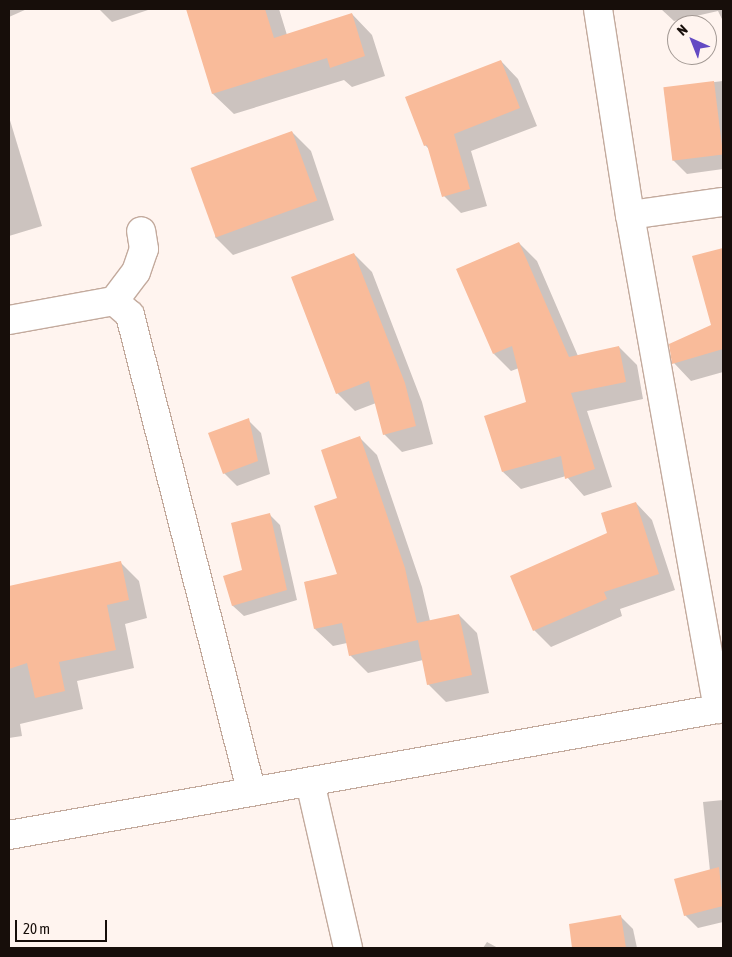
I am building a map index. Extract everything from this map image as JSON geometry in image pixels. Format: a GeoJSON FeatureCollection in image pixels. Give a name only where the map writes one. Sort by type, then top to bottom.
{"type":"FeatureCollection","features":[{"type":"Feature","properties":{"kind":"street"},"geometry":{"type":"LineString","coordinates":[[9,834],[720,708],[630,215],[598,9]]}},
{"type":"Feature","properties":{"kind":"street"},"geometry":{"type":"LineString","coordinates":[[630,215],[723,202]]}},
{"type":"Feature","properties":{"kind":"street"},"geometry":{"type":"LineString","coordinates":[[9,320],[114,301],[136,272],[144,249],[141,231]]}},
{"type":"Feature","properties":{"kind":"street"},"geometry":{"type":"LineString","coordinates":[[114,301],[130,315],[136,329],[252,792]]}},
{"type":"Feature","properties":{"kind":"street"},"geometry":{"type":"LineString","coordinates":[[310,782],[348,948]]}},
{"type":"Feature","properties":{"kind":"building"},"geometry":{"type":"Polygon","coordinates":[[[186,9],[265,9],[274,38],[352,13],[365,56],[330,68],[327,58],[212,94],[186,9]]]}},
{"type":"Feature","properties":{"kind":"building"},"geometry":{"type":"Polygon","coordinates":[[[501,60],[520,108],[454,134],[470,189],[442,197],[427,145],[424,146],[405,97],[501,60]]]}},
{"type":"Feature","properties":{"kind":"building"},"geometry":{"type":"Polygon","coordinates":[[[714,81],[723,154],[672,161],[663,87],[714,81]]]}},
{"type":"Feature","properties":{"kind":"building"},"geometry":{"type":"Polygon","coordinates":[[[292,131],[317,201],[216,237],[191,168],[292,131]]]}},
{"type":"Feature","properties":{"kind":"building"},"geometry":{"type":"Polygon","coordinates":[[[519,242],[569,357],[619,346],[626,382],[571,393],[595,469],[565,479],[561,456],[502,472],[484,416],[526,402],[512,346],[493,354],[456,269],[519,242]]]}},
{"type":"Feature","properties":{"kind":"building"},"geometry":{"type":"Polygon","coordinates":[[[723,248],[723,349],[672,364],[669,344],[711,325],[692,256],[723,248]]]}},
{"type":"Feature","properties":{"kind":"building"},"geometry":{"type":"Polygon","coordinates":[[[354,253],[405,383],[416,426],[383,435],[369,381],[336,394],[291,277],[354,253]]]}},
{"type":"Feature","properties":{"kind":"building"},"geometry":{"type":"Polygon","coordinates":[[[249,418],[258,461],[223,474],[208,433],[249,418]]]}},
{"type":"Feature","properties":{"kind":"building"},"geometry":{"type":"Polygon","coordinates":[[[360,436],[405,568],[417,623],[459,614],[472,675],[427,685],[418,640],[349,656],[342,623],[314,629],[304,582],[337,574],[314,506],[337,498],[321,450],[360,436]]]}},
{"type":"Feature","properties":{"kind":"building"},"geometry":{"type":"Polygon","coordinates":[[[636,502],[659,574],[604,592],[607,599],[533,631],[510,576],[607,533],[601,513],[636,502]]]}},
{"type":"Feature","properties":{"kind":"building"},"geometry":{"type":"Polygon","coordinates":[[[270,513],[287,590],[232,606],[223,576],[242,570],[231,523],[270,513]]]}},
{"type":"Feature","properties":{"kind":"building"},"geometry":{"type":"Polygon","coordinates":[[[121,561],[129,600],[107,605],[116,650],[59,662],[65,691],[35,698],[27,663],[9,669],[9,586],[121,561]]]}},
{"type":"Feature","properties":{"kind":"building"},"geometry":{"type":"Polygon","coordinates":[[[719,867],[723,906],[684,916],[674,879],[719,867]]]}},
{"type":"Feature","properties":{"kind":"building"},"geometry":{"type":"Polygon","coordinates":[[[621,915],[626,948],[572,948],[569,924],[621,915]]]}}]}
